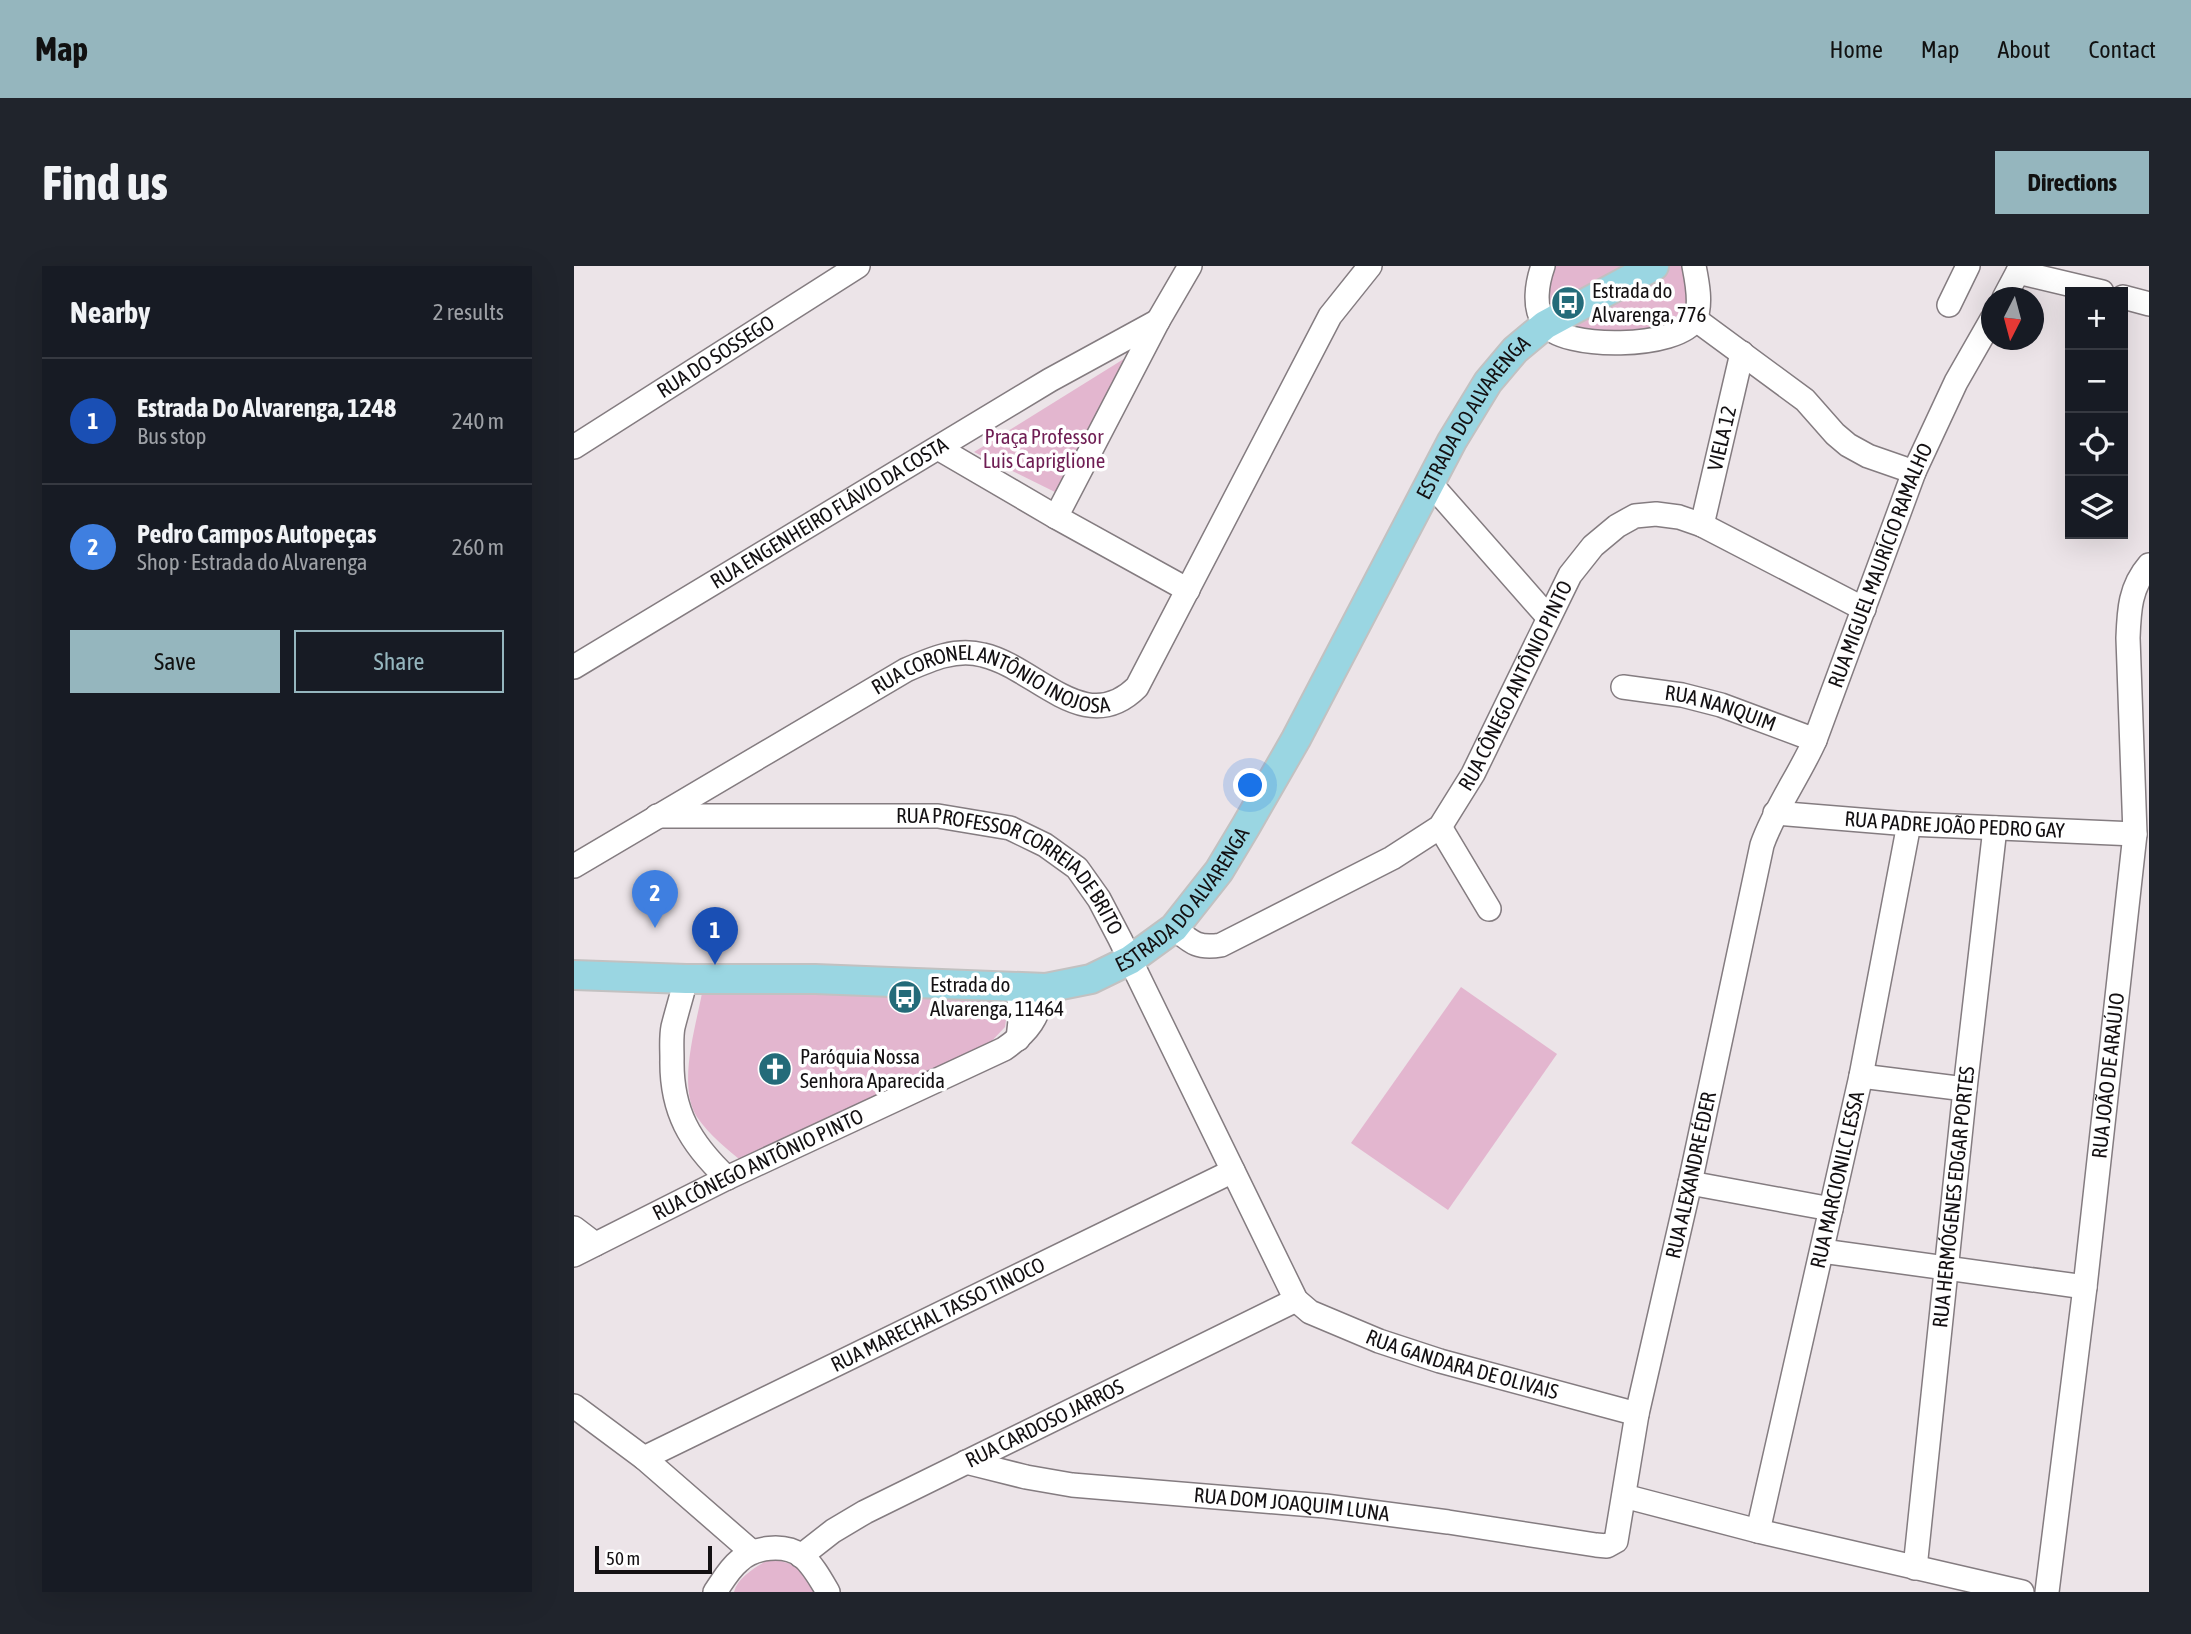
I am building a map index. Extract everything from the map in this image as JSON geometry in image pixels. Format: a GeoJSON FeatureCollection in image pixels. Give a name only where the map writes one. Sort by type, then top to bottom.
{"type":"FeatureCollection","features":[{"type":"Feature","properties":{"kind":"main road","name":"ESTRADA DO ALVARENGA"},"geometry":{"type":"LineString","coordinates":[[574,975],[687,979],[815,979],[1046,988],[1091,979],[1130,960],[1174,928],[1219,871],[1296,739],[1452,441],[1488,382],[1515,350],[1545,325],[1654,266]]}},
{"type":"Feature","properties":{"kind":"street","name":"RUA DO SOSSEGO"},"geometry":{"type":"LineString","coordinates":[[574,447],[858,266]]}},
{"type":"Feature","properties":{"kind":"street"},"geometry":{"type":"LineString","coordinates":[[1056,517],[1189,266]]}},
{"type":"Feature","properties":{"kind":"street","name":"RUA CORONEL ANTÔNIO INOJOSA"},"geometry":{"type":"LineString","coordinates":[[574,866],[906,670],[930,659],[957,652],[984,655],[1006,663],[1087,706],[1111,705],[1127,698],[1138,687],[1330,316],[1370,266]]}},
{"type":"Feature","properties":{"kind":"street"},"geometry":{"type":"LineString","coordinates":[[1543,266],[1537,287],[1539,311],[1545,325],[1569,338],[1620,343],[1671,335],[1687,328],[1695,319],[1698,296],[1694,266]]}},
{"type":"Feature","properties":{"kind":"street"},"geometry":{"type":"LineString","coordinates":[[1949,305],[1968,266]]}},
{"type":"Feature","properties":{"kind":"street"},"geometry":{"type":"LineString","coordinates":[[2010,287],[2020,269],[2084,287]]}},
{"type":"Feature","properties":{"kind":"street"},"geometry":{"type":"LineString","coordinates":[[2128,298],[2149,304]]}},
{"type":"Feature","properties":{"kind":"street"},"geometry":{"type":"LineString","coordinates":[[1695,319],[1805,400],[1848,445],[1868,456],[1914,472]]}},
{"type":"Feature","properties":{"kind":"street","name":"RUA ENGENHEIRO FLÁVIO DA COSTA"},"geometry":{"type":"LineString","coordinates":[[574,667],[1050,380],[1158,321]]}},
{"type":"Feature","properties":{"kind":"street","name":"RUA MIGUEL MAURÍCIO RAMALHO"},"geometry":{"type":"LineString","coordinates":[[1775,813],[1799,775],[1815,740],[1914,472],[1956,382],[1981,338]]}},
{"type":"Feature","properties":{"kind":"street","name":"VIELA 12"},"geometry":{"type":"LineString","coordinates":[[1702,525],[1742,353]]}},
{"type":"Feature","properties":{"kind":"street"},"geometry":{"type":"LineString","coordinates":[[938,448],[1188,590]]}},
{"type":"Feature","properties":{"kind":"street"},"geometry":{"type":"LineString","coordinates":[[1431,485],[1548,617]]}},
{"type":"Feature","properties":{"kind":"street","name":"RUA CÔNEGO ANTÔNIO PINTO"},"geometry":{"type":"LineString","coordinates":[[1174,928],[1194,943],[1206,948],[1221,945],[1392,858],[1440,827],[1473,774],[1570,575],[1593,545],[1635,516],[1656,514],[1679,517],[1702,525],[1864,609]]}},
{"type":"Feature","properties":{"kind":"street","name":"RUA JOÃO DE ARAÚJO"},"geometry":{"type":"LineString","coordinates":[[2047,1592],[2085,1287],[2135,834],[2129,606],[2135,586],[2149,565]]}},
{"type":"Feature","properties":{"kind":"street","name":"RUA NANQUIM"},"geometry":{"type":"LineString","coordinates":[[1623,687],[1682,695],[1721,705],[1815,740]]}},
{"type":"Feature","properties":{"kind":"street","name":"RUA PADRE JOÃO PEDRO GAY"},"geometry":{"type":"LineString","coordinates":[[1775,813],[1909,824],[2135,834]]}},
{"type":"Feature","properties":{"kind":"street","name":"RUA ALEXANDRE ÉDER"},"geometry":{"type":"LineString","coordinates":[[1616,1541],[1637,1414],[1690,1184],[1762,845],[1775,813]]}},
{"type":"Feature","properties":{"kind":"street","name":"RUA PROFESSOR CORREIA DE BRITO"},"geometry":{"type":"LineString","coordinates":[[657,816],[938,816],[1010,828],[1045,845],[1077,868],[1100,899],[1296,1300]]}},
{"type":"Feature","properties":{"kind":"street","name":"RUA MARCIONILC LESSA"},"geometry":{"type":"LineString","coordinates":[[1758,1531],[1861,1076],[1909,824]]}},
{"type":"Feature","properties":{"kind":"street"},"geometry":{"type":"LineString","coordinates":[[1440,827],[1489,909]]}},
{"type":"Feature","properties":{"kind":"street","name":"RUA HERMÓGENES EDGAR PORTES"},"geometry":{"type":"LineString","coordinates":[[1915,1568],[1995,828]]}},
{"type":"Feature","properties":{"kind":"street"},"geometry":{"type":"LineString","coordinates":[[687,979],[673,1029],[674,1098],[681,1121],[697,1146],[727,1178]]}},
{"type":"Feature","properties":{"kind":"street"},"geometry":{"type":"LineString","coordinates":[[1017,987],[1021,1012],[1018,1039]]}},
{"type":"Feature","properties":{"kind":"street","name":"RUA CÔNEGO ANTÔNIO PINTO"},"geometry":{"type":"LineString","coordinates":[[574,1255],[727,1178],[1003,1049],[1018,1039],[1033,1023],[1046,988]]}},
{"type":"Feature","properties":{"kind":"street"},"geometry":{"type":"LineString","coordinates":[[1861,1076],[1965,1088]]}},
{"type":"Feature","properties":{"kind":"street","name":"RUA MARECHAL TASSO TINOCO"},"geometry":{"type":"LineString","coordinates":[[644,1458],[1233,1171]]}},
{"type":"Feature","properties":{"kind":"street"},"geometry":{"type":"LineString","coordinates":[[1690,1184],[1831,1209]]}},
{"type":"Feature","properties":{"kind":"street"},"geometry":{"type":"LineString","coordinates":[[574,1228],[595,1244]]}},
{"type":"Feature","properties":{"kind":"street"},"geometry":{"type":"LineString","coordinates":[[1822,1251],[2085,1287]]}},
{"type":"Feature","properties":{"kind":"street","name":"RUA GANDARA DE OLIVAIS"},"geometry":{"type":"LineString","coordinates":[[1296,1300],[1310,1312],[1379,1341],[1440,1361],[1637,1414]]}},
{"type":"Feature","properties":{"kind":"street","name":"RUA CARDOSO JARROS"},"geometry":{"type":"LineString","coordinates":[[801,1556],[833,1531],[865,1512],[1296,1300]]}},
{"type":"Feature","properties":{"kind":"street"},"geometry":{"type":"LineString","coordinates":[[574,1406],[644,1458],[752,1552]]}},
{"type":"Feature","properties":{"kind":"street","name":"RUA DOM JOAQUIM LUNA"},"geometry":{"type":"LineString","coordinates":[[966,1462],[1072,1485],[1338,1507],[1596,1545],[1607,1546],[1616,1541]]}},
{"type":"Feature","properties":{"kind":"street"},"geometry":{"type":"LineString","coordinates":[[1623,1496],[1758,1531],[2022,1592]]}},
{"type":"Feature","properties":{"kind":"street"},"geometry":{"type":"LineString","coordinates":[[715,1592],[739,1561],[752,1552],[778,1549],[801,1556],[828,1592]]}},
{"type":"Feature","properties":{"kind":"green space"},"geometry":{"type":"Polygon","coordinates":[[[1554,266],[1684,266],[1687,299],[1673,320],[1654,330],[1600,334],[1570,330],[1560,325],[1550,311],[1548,292],[1554,266]]]}},
{"type":"Feature","properties":{"kind":"green space","name":"Praça Professor Luis Capriglione"},"geometry":{"type":"Polygon","coordinates":[[[1135,352],[1059,494],[974,452],[1135,352]]]}},
{"type":"Feature","properties":{"kind":"green space"},"geometry":{"type":"Polygon","coordinates":[[[1461,987],[1557,1054],[1448,1210],[1351,1143],[1461,987]]]}},
{"type":"Feature","properties":{"kind":"green space"},"geometry":{"type":"Polygon","coordinates":[[[702,993],[1009,997],[1005,1027],[988,1045],[744,1163],[707,1130],[691,1104],[688,1073],[702,993]]]}},
{"type":"Feature","properties":{"kind":"green space"},"geometry":{"type":"Polygon","coordinates":[[[771,1558],[807,1569],[820,1592],[734,1592],[744,1576],[771,1558]]]}},
{"type":"Feature","properties":{"kind":"place","name":"Estrada do Alvarenga, 776"},"geometry":{"type":"Point","coordinates":[1568,303]}},
{"type":"Feature","properties":{"kind":"place","name":"Pedro Campos Autopeças"},"geometry":{"type":"Point","coordinates":[655,928]}},
{"type":"Feature","properties":{"kind":"place","name":"Estrada Do Alvarenga, 1248"},"geometry":{"type":"Point","coordinates":[715,965]}},
{"type":"Feature","properties":{"kind":"place","name":"Estrada do Alvarenga, 11464"},"geometry":{"type":"Point","coordinates":[905,997]}},
{"type":"Feature","properties":{"kind":"place","name":"Paróquia Nossa Senhora Aparecida"},"geometry":{"type":"Point","coordinates":[775,1069]}}]}
